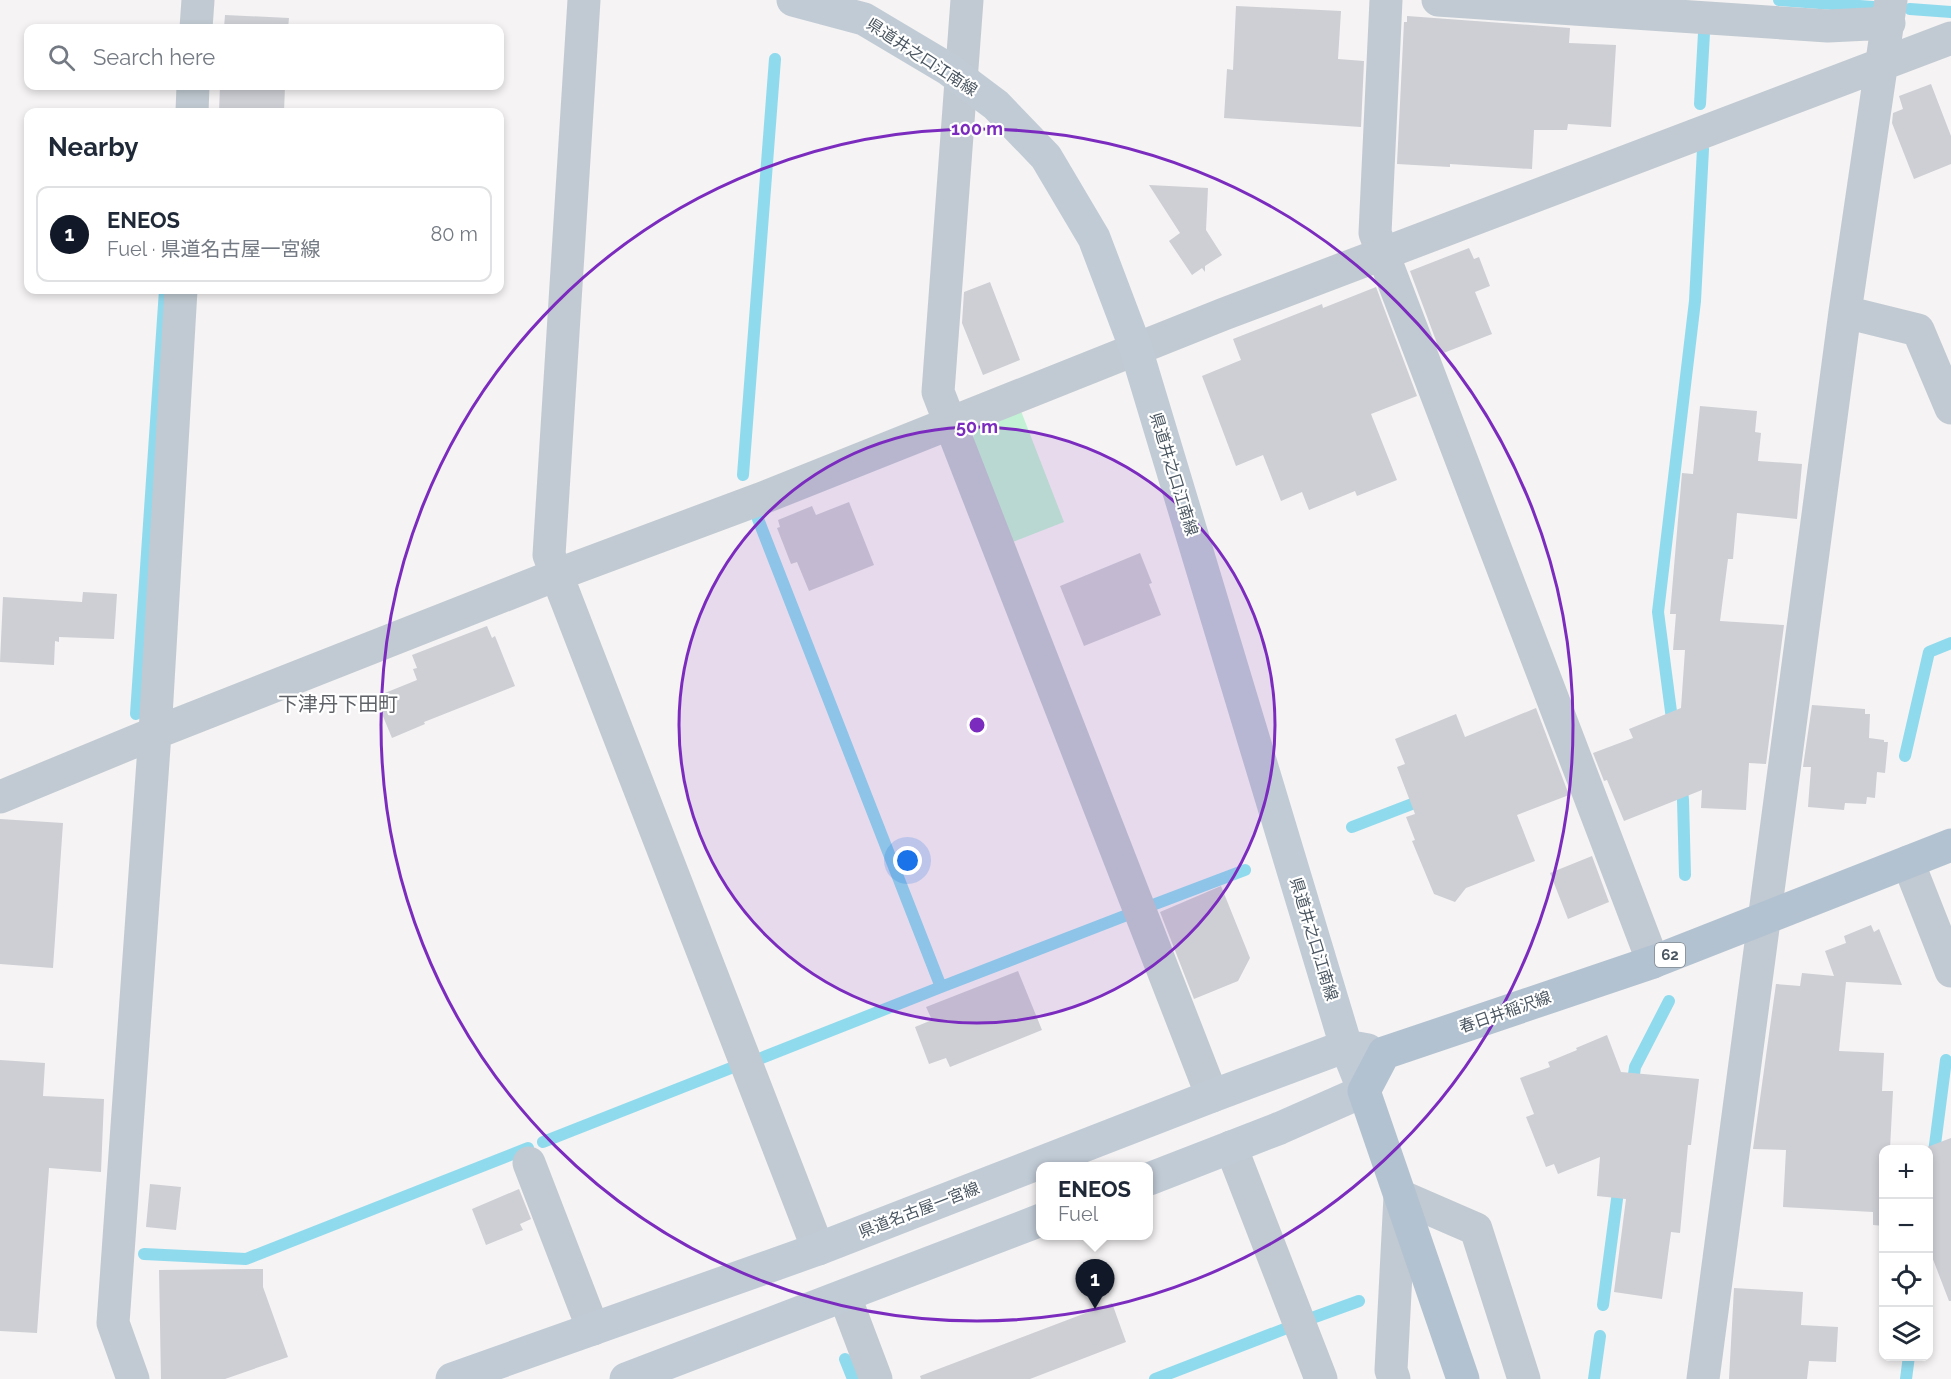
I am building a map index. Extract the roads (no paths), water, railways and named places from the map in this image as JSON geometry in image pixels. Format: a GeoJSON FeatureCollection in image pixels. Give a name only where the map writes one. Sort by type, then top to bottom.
{"type":"FeatureCollection","features":[{"type":"Feature","properties":{"kind":"main road","name":"県道井之口江南線"},"geometry":{"type":"LineString","coordinates":[[793,0],[864,19],[948,69],[996,105],[1046,157],[1094,238],[1136,349],[1346,1046],[1364,1091]]}},
{"type":"Feature","properties":{"kind":"main road","name":"春日井稲沢線"},"geometry":{"type":"LineString","coordinates":[[1384,1053],[1653,962],[1951,845]]}},
{"type":"Feature","properties":{"kind":"main road"},"geometry":{"type":"LineString","coordinates":[[1153,1177],[1280,1128],[1364,1091],[1384,1053],[1346,1046]]}},
{"type":"Feature","properties":{"kind":"main road","name":"県道名古屋一宮線"},"geometry":{"type":"LineString","coordinates":[[1042,1162],[1346,1046]]}},
{"type":"Feature","properties":{"kind":"main road"},"geometry":{"type":"LineString","coordinates":[[1364,1091],[1463,1379]]}},
{"type":"Feature","properties":{"kind":"main road","name":"県道名古屋一宮線"},"geometry":{"type":"LineString","coordinates":[[452,1379],[818,1249],[1036,1164]]}},
{"type":"Feature","properties":{"kind":"main road"},"geometry":{"type":"LineString","coordinates":[[626,1379],[1036,1222]]}},
{"type":"Feature","properties":{"kind":"street"},"geometry":{"type":"LineString","coordinates":[[196,24],[198,0]]}},
{"type":"Feature","properties":{"kind":"street"},"geometry":{"type":"LineString","coordinates":[[584,0],[549,555],[818,1249]]}},
{"type":"Feature","properties":{"kind":"street"},"geometry":{"type":"LineString","coordinates":[[967,0],[938,392],[1212,1096]]}},
{"type":"Feature","properties":{"kind":"street"},"geometry":{"type":"LineString","coordinates":[[1386,0],[1375,233],[1653,962]]}},
{"type":"Feature","properties":{"kind":"street"},"geometry":{"type":"LineString","coordinates":[[1438,0],[1701,9],[1828,26],[1890,12],[1845,312],[1703,1379]]}},
{"type":"Feature","properties":{"kind":"street"},"geometry":{"type":"LineString","coordinates":[[0,797],[155,733],[556,575],[760,499],[1136,349],[1951,38]]}},
{"type":"Feature","properties":{"kind":"street"},"geometry":{"type":"LineString","coordinates":[[192,108],[193,90]]}},
{"type":"Feature","properties":{"kind":"street"},"geometry":{"type":"LineString","coordinates":[[133,1379],[113,1323],[155,733],[181,294]]}},
{"type":"Feature","properties":{"kind":"street"},"geometry":{"type":"LineString","coordinates":[[1845,312],[1918,330],[1951,408]]}},
{"type":"Feature","properties":{"kind":"street"},"geometry":{"type":"LineString","coordinates":[[1908,862],[1951,970]]}},
{"type":"Feature","properties":{"kind":"street"},"geometry":{"type":"LineString","coordinates":[[1231,1147],[1321,1379]]}},
{"type":"Feature","properties":{"kind":"street"},"geometry":{"type":"LineString","coordinates":[[529,1163],[593,1329]]}},
{"type":"Feature","properties":{"kind":"street"},"geometry":{"type":"LineString","coordinates":[[1394,1379],[1391,1370],[1400,1196],[1476,1229],[1524,1379]]}},
{"type":"Feature","properties":{"kind":"street"},"geometry":{"type":"LineString","coordinates":[[845,1297],[876,1379]]}},
{"type":"Feature","properties":{"kind":"waterway"},"geometry":{"type":"LineString","coordinates":[[1779,0],[1873,7]]}},
{"type":"Feature","properties":{"kind":"waterway"},"geometry":{"type":"LineString","coordinates":[[1910,9],[1951,12]]}},
{"type":"Feature","properties":{"kind":"waterway"},"geometry":{"type":"LineString","coordinates":[[1700,104],[1704,33]]}},
{"type":"Feature","properties":{"kind":"waterway"},"geometry":{"type":"LineString","coordinates":[[743,475],[775,59]]}},
{"type":"Feature","properties":{"kind":"waterway"},"geometry":{"type":"LineString","coordinates":[[1673,727],[1658,612],[1695,301],[1703,149]]}},
{"type":"Feature","properties":{"kind":"waterway"},"geometry":{"type":"LineString","coordinates":[[136,714],[165,294]]}},
{"type":"Feature","properties":{"kind":"waterway"},"geometry":{"type":"LineString","coordinates":[[758,519],[941,987],[1127,915]]}},
{"type":"Feature","properties":{"kind":"waterway"},"geometry":{"type":"LineString","coordinates":[[1905,756],[1929,652],[1951,643]]}},
{"type":"Feature","properties":{"kind":"waterway"},"geometry":{"type":"LineString","coordinates":[[1681,783],[1685,875]]}},
{"type":"Feature","properties":{"kind":"waterway"},"geometry":{"type":"LineString","coordinates":[[1352,827],[1425,799]]}},
{"type":"Feature","properties":{"kind":"waterway"},"geometry":{"type":"LineString","coordinates":[[1150,906],[1245,870]]}},
{"type":"Feature","properties":{"kind":"waterway"},"geometry":{"type":"LineString","coordinates":[[759,1059],[941,987]]}},
{"type":"Feature","properties":{"kind":"waterway"},"geometry":{"type":"LineString","coordinates":[[1632,1089],[1635,1067],[1669,1001]]}},
{"type":"Feature","properties":{"kind":"waterway"},"geometry":{"type":"LineString","coordinates":[[1933,1160],[1946,1060]]}},
{"type":"Feature","properties":{"kind":"waterway"},"geometry":{"type":"LineString","coordinates":[[543,1142],[731,1068]]}},
{"type":"Feature","properties":{"kind":"waterway"},"geometry":{"type":"LineString","coordinates":[[144,1254],[246,1259],[528,1148]]}},
{"type":"Feature","properties":{"kind":"waterway"},"geometry":{"type":"LineString","coordinates":[[1603,1305],[1619,1184]]}},
{"type":"Feature","properties":{"kind":"waterway"},"geometry":{"type":"LineString","coordinates":[[1312,1318],[1359,1301]]}},
{"type":"Feature","properties":{"kind":"waterway"},"geometry":{"type":"LineString","coordinates":[[1155,1379],[1287,1328]]}},
{"type":"Feature","properties":{"kind":"waterway"},"geometry":{"type":"LineString","coordinates":[[1594,1379],[1600,1336]]}},
{"type":"Feature","properties":{"kind":"waterway"},"geometry":{"type":"LineString","coordinates":[[845,1359],[853,1379]]}},
{"type":"Feature","properties":{"kind":"waterway"},"geometry":{"type":"LineString","coordinates":[[1906,1379],[1908,1361]]}},
{"type":"Feature","properties":{"kind":"place","name":"ENEOS"},"geometry":{"type":"Point","coordinates":[1095,1309]}},
{"type":"Feature","properties":{"kind":"district","name":"下津丹下田町"},"geometry":{"type":"Point","coordinates":[338,704]}}]}
